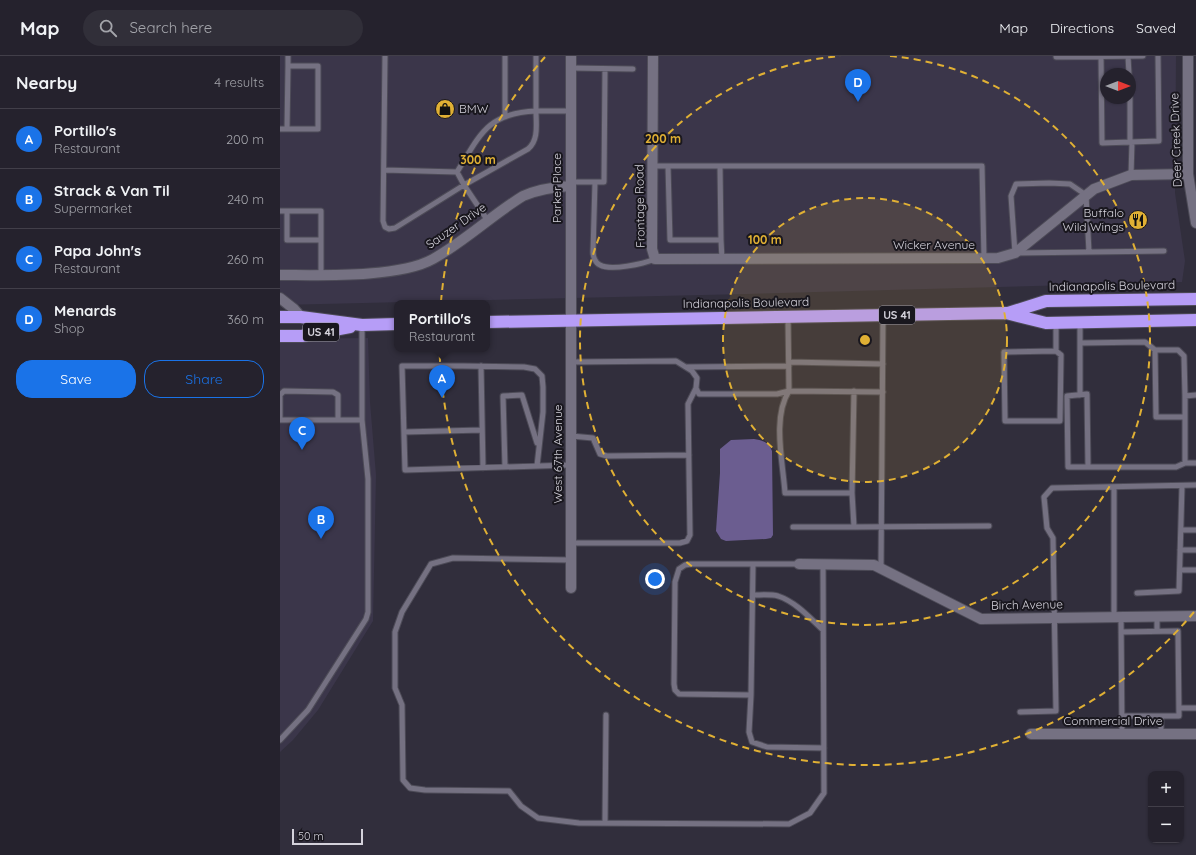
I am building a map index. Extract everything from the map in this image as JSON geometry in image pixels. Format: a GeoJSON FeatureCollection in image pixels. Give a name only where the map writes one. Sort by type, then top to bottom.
{"type":"FeatureCollection","features":[{"type":"Feature","properties":{"kind":"highway","name":"Indianapolis Boulevard"},"geometry":{"type":"LineString","coordinates":[[1006,313],[1046,301],[1196,299]]}},
{"type":"Feature","properties":{"kind":"highway","name":"Indianapolis Boulevard"},"geometry":{"type":"LineString","coordinates":[[490,322],[1006,313],[1046,323],[1196,320]]}},
{"type":"Feature","properties":{"kind":"highway","name":"US 41"},"geometry":{"type":"LineString","coordinates":[[280,317],[301,317],[362,325]]}},
{"type":"Feature","properties":{"kind":"highway","name":"US 41"},"geometry":{"type":"LineString","coordinates":[[280,336],[302,336],[362,325],[394,324]]}},
{"type":"Feature","properties":{"kind":"street","name":"Parker Place"},"geometry":{"type":"LineString","coordinates":[[571,56],[571,320]]}},
{"type":"Feature","properties":{"kind":"street","name":"Frontage Road"},"geometry":{"type":"LineString","coordinates":[[653,56],[652,249],[655,259]]}},
{"type":"Feature","properties":{"kind":"street","name":"Deer Creek Drive"},"geometry":{"type":"LineString","coordinates":[[1188,56],[1192,106],[1188,174],[1196,224]]}},
{"type":"Feature","properties":{"kind":"street","name":"Wicker Avenue"},"geometry":{"type":"LineString","coordinates":[[655,259],[998,258],[1015,252],[1094,189],[1131,175],[1188,174]]}},
{"type":"Feature","properties":{"kind":"street","name":"Sauzer Drive"},"geometry":{"type":"LineString","coordinates":[[280,275],[395,271],[415,266],[433,259],[513,203],[533,191],[570,184]]}},
{"type":"Feature","properties":{"kind":"street"},"geometry":{"type":"LineString","coordinates":[[280,298],[294,309],[301,317]]}},
{"type":"Feature","properties":{"kind":"street","name":"West 67th Avenue"},"geometry":{"type":"LineString","coordinates":[[571,320],[570,465],[572,588]]}},
{"type":"Feature","properties":{"kind":"street","name":"Birch Avenue"},"geometry":{"type":"LineString","coordinates":[[799,564],[874,565],[981,619],[1196,616]]}},
{"type":"Feature","properties":{"kind":"street","name":"Commercial Drive"},"geometry":{"type":"LineString","coordinates":[[1031,734],[1196,734]]}},
{"type":"Feature","properties":{"kind":"lane"},"geometry":{"type":"LineString","coordinates":[[287,129],[288,56]]}},
{"type":"Feature","properties":{"kind":"lane"},"geometry":{"type":"LineString","coordinates":[[385,56],[383,221],[385,227],[389,230],[395,228],[464,185],[533,145],[535,139],[536,111],[536,56]]}},
{"type":"Feature","properties":{"kind":"lane"},"geometry":{"type":"LineString","coordinates":[[505,56],[505,117]]}},
{"type":"Feature","properties":{"kind":"lane"},"geometry":{"type":"LineString","coordinates":[[1056,56],[1143,56]]}},
{"type":"Feature","properties":{"kind":"lane"},"geometry":{"type":"LineString","coordinates":[[1101,56],[1102,144],[1159,141],[1158,56]]}},
{"type":"Feature","properties":{"kind":"lane"},"geometry":{"type":"LineString","coordinates":[[1128,56],[1129,68]]}},
{"type":"Feature","properties":{"kind":"lane"},"geometry":{"type":"LineString","coordinates":[[280,129],[318,129],[318,66],[288,66]]}},
{"type":"Feature","properties":{"kind":"lane"},"geometry":{"type":"LineString","coordinates":[[571,68],[633,69]]}},
{"type":"Feature","properties":{"kind":"lane"},"geometry":{"type":"LineString","coordinates":[[570,184],[604,182],[605,69]]}},
{"type":"Feature","properties":{"kind":"lane"},"geometry":{"type":"LineString","coordinates":[[1130,104],[1131,175]]}},
{"type":"Feature","properties":{"kind":"lane"},"geometry":{"type":"LineString","coordinates":[[457,172],[484,130],[490,124],[505,117],[523,112],[570,111]]}},
{"type":"Feature","properties":{"kind":"lane"},"geometry":{"type":"LineString","coordinates":[[652,166],[982,166],[984,258]]}},
{"type":"Feature","properties":{"kind":"lane"},"geometry":{"type":"LineString","coordinates":[[668,166],[670,240],[722,240]]}},
{"type":"Feature","properties":{"kind":"lane"},"geometry":{"type":"LineString","coordinates":[[720,166],[722,259]]}},
{"type":"Feature","properties":{"kind":"lane"},"geometry":{"type":"LineString","coordinates":[[384,170],[457,172]]}},
{"type":"Feature","properties":{"kind":"lane"},"geometry":{"type":"LineString","coordinates":[[457,172],[488,221]]}},
{"type":"Feature","properties":{"kind":"lane"},"geometry":{"type":"LineString","coordinates":[[595,182],[593,252],[596,262],[600,265],[608,266],[637,265],[655,259]]}},
{"type":"Feature","properties":{"kind":"lane"},"geometry":{"type":"LineString","coordinates":[[1089,252],[1086,195],[1070,184],[1016,184],[1011,196],[1015,252],[1089,252],[1164,251]]}},
{"type":"Feature","properties":{"kind":"lane"},"geometry":{"type":"LineString","coordinates":[[280,211],[321,211],[321,274]]}},
{"type":"Feature","properties":{"kind":"lane"},"geometry":{"type":"LineString","coordinates":[[287,211],[287,240],[321,240]]}},
{"type":"Feature","properties":{"kind":"lane"},"geometry":{"type":"LineString","coordinates":[[881,569],[883,315]]}},
{"type":"Feature","properties":{"kind":"lane"},"geometry":{"type":"LineString","coordinates":[[788,317],[789,391],[783,400],[780,419],[785,493],[852,493]]}},
{"type":"Feature","properties":{"kind":"lane"},"geometry":{"type":"LineString","coordinates":[[1056,322],[1056,350],[1061,355],[1060,421],[1005,421],[1004,352],[1056,350]]}},
{"type":"Feature","properties":{"kind":"lane"},"geometry":{"type":"LineString","coordinates":[[1080,322],[1080,395]]}},
{"type":"Feature","properties":{"kind":"lane"},"geometry":{"type":"LineString","coordinates":[[280,740],[283,735],[308,710],[366,619],[368,612],[368,479],[362,420],[362,325]]}},
{"type":"Feature","properties":{"kind":"lane"},"geometry":{"type":"LineString","coordinates":[[1080,343],[1145,342],[1155,350],[1178,350],[1184,356],[1185,463]]}},
{"type":"Feature","properties":{"kind":"lane"},"geometry":{"type":"LineString","coordinates":[[1155,350],[1156,417],[1185,417]]}},
{"type":"Feature","properties":{"kind":"lane"},"geometry":{"type":"LineString","coordinates":[[571,362],[676,361],[687,367],[697,378],[696,388],[688,404],[690,535],[687,541],[680,543],[571,543]]}},
{"type":"Feature","properties":{"kind":"lane"},"geometry":{"type":"LineString","coordinates":[[687,367],[789,364],[883,364]]}},
{"type":"Feature","properties":{"kind":"lane"},"geometry":{"type":"LineString","coordinates":[[537,466],[538,445],[543,412],[544,387],[542,376],[535,369],[524,367],[481,366],[402,366],[405,470],[483,468],[570,465]]}},
{"type":"Feature","properties":{"kind":"lane"},"geometry":{"type":"LineString","coordinates":[[481,366],[483,468]]}},
{"type":"Feature","properties":{"kind":"lane"},"geometry":{"type":"LineString","coordinates":[[696,388],[699,394],[705,396],[777,394],[789,391],[883,392]]}},
{"type":"Feature","properties":{"kind":"lane"},"geometry":{"type":"LineString","coordinates":[[338,420],[338,395],[333,392],[284,391],[280,395],[280,420],[338,420],[362,420]]}},
{"type":"Feature","properties":{"kind":"lane"},"geometry":{"type":"LineString","coordinates":[[854,392],[852,493],[854,527]]}},
{"type":"Feature","properties":{"kind":"lane"},"geometry":{"type":"LineString","coordinates":[[1088,466],[1087,394],[1067,396],[1068,467],[1176,467],[1185,463],[1196,463]]}},
{"type":"Feature","properties":{"kind":"lane"},"geometry":{"type":"LineString","coordinates":[[505,467],[503,396],[522,395],[538,445]]}},
{"type":"Feature","properties":{"kind":"lane"},"geometry":{"type":"LineString","coordinates":[[1185,396],[1196,395]]}},
{"type":"Feature","properties":{"kind":"lane"},"geometry":{"type":"LineString","coordinates":[[404,432],[482,430]]}},
{"type":"Feature","properties":{"kind":"lane"},"geometry":{"type":"LineString","coordinates":[[571,436],[594,438],[600,454],[607,456],[689,455]]}},
{"type":"Feature","properties":{"kind":"lane"},"geometry":{"type":"LineString","coordinates":[[1020,712],[1056,711],[1053,618],[1053,538],[1047,528],[1044,497],[1052,488],[1196,485]]}},
{"type":"Feature","properties":{"kind":"lane"},"geometry":{"type":"LineString","coordinates":[[1137,593],[1179,591],[1182,486]]}},
{"type":"Feature","properties":{"kind":"lane"},"geometry":{"type":"LineString","coordinates":[[1114,487],[1118,617],[1121,632],[1122,734]]}},
{"type":"Feature","properties":{"kind":"lane"},"geometry":{"type":"LineString","coordinates":[[793,527],[989,526]]}},
{"type":"Feature","properties":{"kind":"lane"},"geometry":{"type":"LineString","coordinates":[[1181,530],[1196,530]]}},
{"type":"Feature","properties":{"kind":"lane"},"geometry":{"type":"LineString","coordinates":[[1180,550],[1196,550]]}},
{"type":"Feature","properties":{"kind":"lane"},"geometry":{"type":"LineString","coordinates":[[572,560],[453,558],[432,564],[402,612],[395,632],[395,688],[402,704],[403,780],[410,788],[425,790],[509,791],[521,806],[538,818],[579,823],[789,824],[810,813],[824,793],[823,564]]}},
{"type":"Feature","properties":{"kind":"lane"},"geometry":{"type":"LineString","coordinates":[[753,564],[750,732],[752,742],[767,747],[824,748]]}},
{"type":"Feature","properties":{"kind":"lane"},"geometry":{"type":"LineString","coordinates":[[751,695],[679,694],[675,690],[676,574],[679,569],[685,565],[799,564]]}},
{"type":"Feature","properties":{"kind":"lane"},"geometry":{"type":"LineString","coordinates":[[1180,570],[1196,570]]}},
{"type":"Feature","properties":{"kind":"lane"},"geometry":{"type":"LineString","coordinates":[[753,595],[777,596],[787,600],[802,610],[823,630]]}},
{"type":"Feature","properties":{"kind":"lane"},"geometry":{"type":"LineString","coordinates":[[1157,616],[1158,631]]}},
{"type":"Feature","properties":{"kind":"lane"},"geometry":{"type":"LineString","coordinates":[[1121,632],[1178,630],[1178,716],[1122,716]]}},
{"type":"Feature","properties":{"kind":"lane"},"geometry":{"type":"LineString","coordinates":[[1178,708],[1196,708]]}},
{"type":"Feature","properties":{"kind":"lane"},"geometry":{"type":"LineString","coordinates":[[605,823],[606,715]]}},
{"type":"Feature","properties":{"kind":"lane"},"geometry":{"type":"LineString","coordinates":[[1161,716],[1161,734]]}},
{"type":"Feature","properties":{"kind":"shaded area"},"geometry":{"type":"Polygon","coordinates":[[[280,56],[1176,56],[1175,193],[1185,261],[1182,282],[490,300],[394,300],[394,302],[280,305],[280,56]]]}},
{"type":"Feature","properties":{"kind":"shaded area"},"geometry":{"type":"Polygon","coordinates":[[[368,338],[370,402],[376,475],[373,621],[318,710],[293,740],[280,752],[280,339],[368,338]]]}},
{"type":"Feature","properties":{"kind":"shaded area"},"geometry":{"type":"Polygon","coordinates":[[[754,439],[765,442],[772,451],[773,535],[771,538],[766,539],[726,541],[721,539],[716,531],[720,449],[731,440],[754,439]]]}},
{"type":"Feature","properties":{"kind":"place","name":"Menards"},"geometry":{"type":"Point","coordinates":[858,102]}},
{"type":"Feature","properties":{"kind":"place","name":"BMW"},"geometry":{"type":"Point","coordinates":[445,109]}},
{"type":"Feature","properties":{"kind":"place","name":"Buffalo Wild Wings"},"geometry":{"type":"Point","coordinates":[1138,220]}},
{"type":"Feature","properties":{"kind":"place","name":"Portillo's"},"geometry":{"type":"Point","coordinates":[442,398]}},
{"type":"Feature","properties":{"kind":"place","name":"Papa John's"},"geometry":{"type":"Point","coordinates":[302,450]}},
{"type":"Feature","properties":{"kind":"place","name":"Strack & Van Til"},"geometry":{"type":"Point","coordinates":[321,539]}}]}
